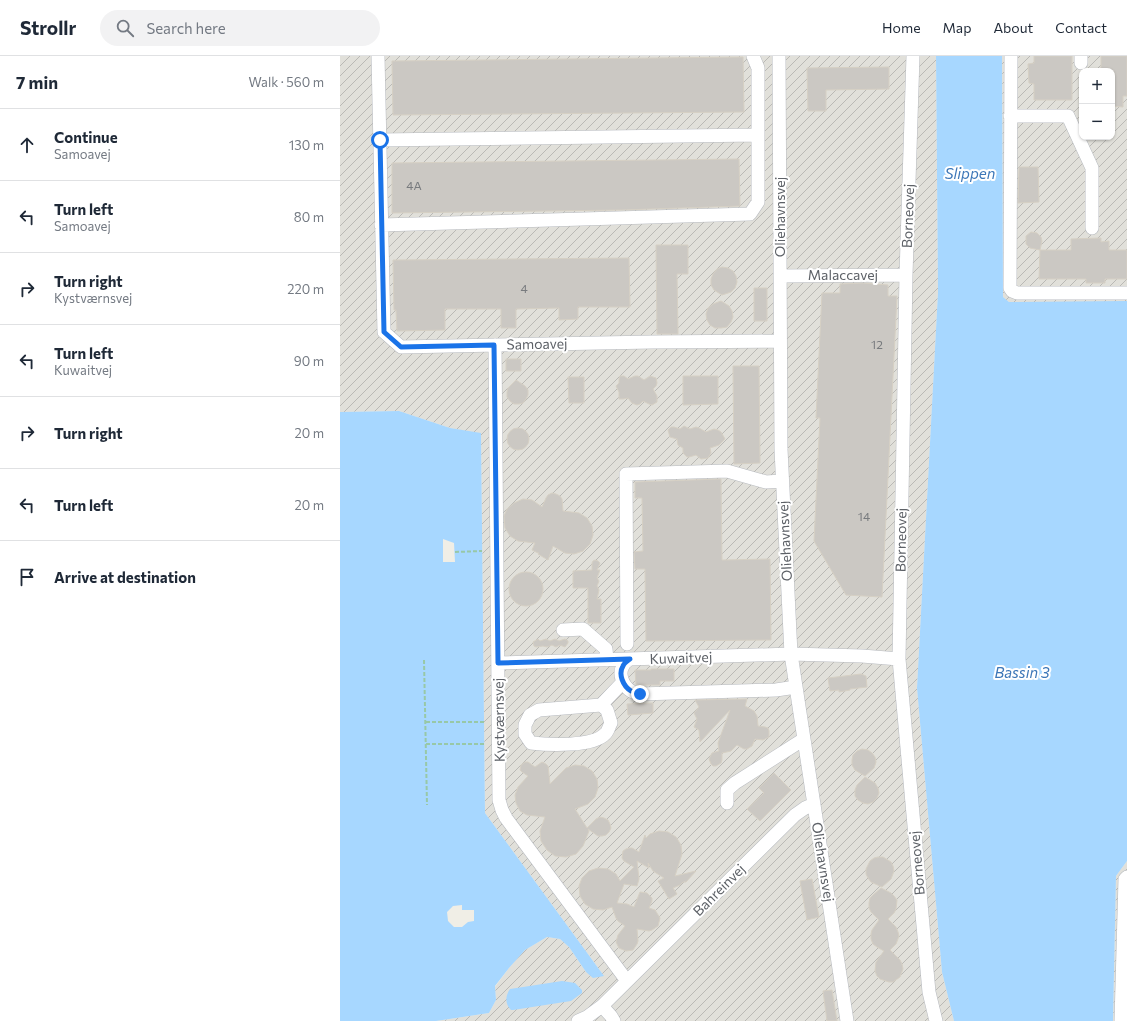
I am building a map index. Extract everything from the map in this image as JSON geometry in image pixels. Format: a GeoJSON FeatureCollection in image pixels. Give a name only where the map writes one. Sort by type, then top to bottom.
{"type":"FeatureCollection","features":[{"type":"Feature","properties":{"kind":"street","name":"Samoavej"},"geometry":{"type":"LineString","coordinates":[[378,56],[384,332],[401,347],[780,341]]}},
{"type":"Feature","properties":{"kind":"street"},"geometry":{"type":"LineString","coordinates":[[382,225],[750,214],[758,202],[758,68],[753,56]]}},
{"type":"Feature","properties":{"kind":"street","name":"Oliehavnsvej"},"geometry":{"type":"LineString","coordinates":[[779,56],[781,450],[791,654],[847,1021]]}},
{"type":"Feature","properties":{"kind":"street","name":"Borneovej"},"geometry":{"type":"LineString","coordinates":[[913,56],[906,275],[899,659],[929,992],[936,1021]]}},
{"type":"Feature","properties":{"kind":"street"},"geometry":{"type":"LineString","coordinates":[[1011,56],[1009,285],[1012,291],[1017,293],[1127,292]]}},
{"type":"Feature","properties":{"kind":"street"},"geometry":{"type":"LineString","coordinates":[[1010,116],[1068,116],[1092,168],[1092,228]]}},
{"type":"Feature","properties":{"kind":"street"},"geometry":{"type":"LineString","coordinates":[[380,140],[758,135]]}},
{"type":"Feature","properties":{"kind":"street","name":"Malaccavej"},"geometry":{"type":"LineString","coordinates":[[780,276],[906,275]]}},
{"type":"Feature","properties":{"kind":"street","name":"Kystværnsvej"},"geometry":{"type":"LineString","coordinates":[[494,345],[499,800],[502,810],[510,824],[627,982]]}},
{"type":"Feature","properties":{"kind":"street"},"geometry":{"type":"LineString","coordinates":[[627,644],[626,474],[727,471],[766,482],[782,481]]}},
{"type":"Feature","properties":{"kind":"street"},"geometry":{"type":"LineString","coordinates":[[563,630],[582,629],[606,649],[607,660]]}},
{"type":"Feature","properties":{"kind":"street","name":"Kuwaitvej"},"geometry":{"type":"LineString","coordinates":[[498,663],[791,654],[862,656],[899,659]]}},
{"type":"Feature","properties":{"kind":"street"},"geometry":{"type":"LineString","coordinates":[[630,659],[622,666],[621,672],[623,682],[625,686],[632,691],[640,694],[776,690],[796,687]]}},
{"type":"Feature","properties":{"kind":"street"},"geometry":{"type":"LineString","coordinates":[[601,705],[607,710],[610,723],[606,734],[587,743],[531,743],[525,734],[525,725],[530,715],[539,710],[601,705],[623,682]]}},
{"type":"Feature","properties":{"kind":"street"},"geometry":{"type":"LineString","coordinates":[[727,803],[728,790],[735,783],[804,740]]}},
{"type":"Feature","properties":{"kind":"street","name":"Bahreinvej"},"geometry":{"type":"LineString","coordinates":[[578,1021],[602,1006],[795,815],[806,807],[814,804]]}},
{"type":"Feature","properties":{"kind":"street"},"geometry":{"type":"LineString","coordinates":[[1121,1021],[1125,879],[1127,876]]}},
{"type":"Feature","properties":{"kind":"street"},"geometry":{"type":"LineString","coordinates":[[602,1006],[614,1021]]}},
{"type":"Feature","properties":{"kind":"path"},"geometry":{"type":"LineString","coordinates":[[455,552],[482,551]]}},
{"type":"Feature","properties":{"kind":"path"},"geometry":{"type":"LineString","coordinates":[[424,660],[427,805]]}},
{"type":"Feature","properties":{"kind":"path"},"geometry":{"type":"LineString","coordinates":[[426,722],[484,722]]}},
{"type":"Feature","properties":{"kind":"path"},"geometry":{"type":"LineString","coordinates":[[426,744],[484,744]]}},
{"type":"Feature","properties":{"kind":"shaded area"},"geometry":{"type":"Polygon","coordinates":[[[340,56],[936,56],[938,292],[917,688],[942,972],[954,1021],[436,1021],[489,1013],[496,1000],[495,987],[509,968],[525,950],[547,937],[560,939],[569,947],[586,972],[604,976],[485,813],[481,434],[450,428],[399,411],[340,412],[340,56]]]}},
{"type":"Feature","properties":{"kind":"shaded area"},"geometry":{"type":"Polygon","coordinates":[[[1002,56],[1127,56],[1127,302],[1009,302],[1003,297],[1002,56]]]}},
{"type":"Feature","properties":{"kind":"shaded area"},"geometry":{"type":"Polygon","coordinates":[[[1127,861],[1127,1021],[1113,1021],[1116,876],[1127,861]]]}},
{"type":"Feature","properties":{"kind":"water","name":"Bassin 3"},"geometry":{"type":"Polygon","coordinates":[[[936,56],[1002,56],[1003,297],[1009,302],[1127,301],[1127,861],[1116,876],[1113,1021],[954,1021],[942,972],[917,688],[938,292],[936,56]]]}},
{"type":"Feature","properties":{"kind":"water"},"geometry":{"type":"Polygon","coordinates":[[[399,411],[450,428],[481,433],[485,813],[604,976],[593,978],[586,972],[569,947],[560,939],[547,937],[525,950],[495,986],[496,1000],[489,1013],[436,1021],[340,1021],[340,412],[399,411]],[[443,539],[443,562],[455,562],[454,543],[443,539]],[[462,905],[453,906],[447,912],[448,921],[454,927],[462,927],[468,922],[474,921],[474,910],[462,910],[462,905]]]}},
{"type":"Feature","properties":{"kind":"water"},"geometry":{"type":"Polygon","coordinates":[[[562,981],[575,983],[582,990],[582,993],[571,1001],[513,1010],[511,1010],[507,1003],[508,992],[510,989],[562,981]]]}},
{"type":"Feature","properties":{"kind":"building"},"geometry":{"type":"Polygon","coordinates":[[[1034,56],[1072,56],[1072,100],[1034,100],[1034,84],[1029,83],[1028,64],[1034,63],[1034,56]]]}},
{"type":"Feature","properties":{"kind":"building"},"geometry":{"type":"Polygon","coordinates":[[[1101,56],[1127,56],[1127,96],[1123,96],[1123,107],[1115,106],[1115,68],[1101,68],[1101,56]]]}},
{"type":"Feature","properties":{"kind":"building"},"geometry":{"type":"Polygon","coordinates":[[[743,57],[744,112],[393,115],[392,61],[743,57]]]}},
{"type":"Feature","properties":{"kind":"building"},"geometry":{"type":"Polygon","coordinates":[[[889,67],[889,89],[826,90],[826,111],[808,111],[807,68],[889,67]]]}},
{"type":"Feature","properties":{"kind":"building"},"geometry":{"type":"Polygon","coordinates":[[[739,159],[740,206],[621,210],[392,213],[392,163],[739,159]]]}},
{"type":"Feature","properties":{"kind":"building"},"geometry":{"type":"Polygon","coordinates":[[[1019,167],[1038,167],[1039,202],[1018,203],[1019,167]]]}},
{"type":"Feature","properties":{"kind":"building"},"geometry":{"type":"Polygon","coordinates":[[[1031,232],[1037,233],[1041,237],[1042,241],[1040,250],[1030,248],[1026,244],[1026,236],[1031,232]]]}},
{"type":"Feature","properties":{"kind":"building"},"geometry":{"type":"Polygon","coordinates":[[[1101,238],[1101,242],[1109,241],[1109,250],[1127,250],[1127,279],[1105,279],[1105,283],[1086,283],[1086,279],[1039,279],[1040,250],[1071,250],[1071,239],[1101,238]]]}},
{"type":"Feature","properties":{"kind":"building"},"geometry":{"type":"Polygon","coordinates":[[[656,245],[688,245],[688,274],[677,274],[678,334],[657,334],[656,245]]]}},
{"type":"Feature","properties":{"kind":"building"},"geometry":{"type":"Polygon","coordinates":[[[629,258],[630,307],[578,307],[578,319],[559,320],[559,308],[516,309],[516,328],[501,328],[501,309],[445,309],[445,330],[397,331],[396,310],[394,310],[393,260],[629,258]]]}},
{"type":"Feature","properties":{"kind":"building"},"geometry":{"type":"Polygon","coordinates":[[[722,267],[733,271],[737,282],[735,288],[731,292],[722,295],[714,290],[711,285],[711,279],[717,269],[722,267]]]}},
{"type":"Feature","properties":{"kind":"building"},"geometry":{"type":"Polygon","coordinates":[[[863,283],[888,285],[888,296],[897,296],[882,597],[846,595],[814,541],[820,418],[816,418],[822,293],[840,293],[840,284],[863,283]]]}},
{"type":"Feature","properties":{"kind":"building"},"geometry":{"type":"Polygon","coordinates":[[[754,288],[767,288],[767,321],[754,321],[754,288]]]}},
{"type":"Feature","properties":{"kind":"building"},"geometry":{"type":"Polygon","coordinates":[[[721,301],[729,306],[733,317],[727,327],[715,328],[710,325],[706,314],[708,308],[721,301]]]}},
{"type":"Feature","properties":{"kind":"building"},"geometry":{"type":"Polygon","coordinates":[[[506,359],[521,359],[521,371],[506,371],[506,359]]]}},
{"type":"Feature","properties":{"kind":"building"},"geometry":{"type":"Polygon","coordinates":[[[733,366],[759,366],[760,463],[734,464],[733,366]]]}},
{"type":"Feature","properties":{"kind":"building"},"geometry":{"type":"Polygon","coordinates":[[[620,376],[624,376],[628,379],[638,376],[644,380],[650,376],[656,378],[657,383],[653,389],[657,396],[657,402],[652,405],[643,401],[637,405],[632,403],[628,398],[619,399],[619,392],[616,386],[619,383],[620,376]]]}},
{"type":"Feature","properties":{"kind":"building"},"geometry":{"type":"Polygon","coordinates":[[[683,376],[718,376],[718,404],[683,405],[683,376]]]}},
{"type":"Feature","properties":{"kind":"building"},"geometry":{"type":"Polygon","coordinates":[[[568,377],[584,377],[584,403],[569,403],[568,377]]]}},
{"type":"Feature","properties":{"kind":"building"},"geometry":{"type":"Polygon","coordinates":[[[516,380],[528,390],[526,399],[523,403],[519,404],[514,404],[507,397],[508,388],[516,380]]]}},
{"type":"Feature","properties":{"kind":"building"},"geometry":{"type":"Polygon","coordinates":[[[684,426],[690,429],[696,427],[706,432],[714,429],[718,430],[725,439],[719,445],[710,448],[711,453],[708,458],[701,459],[696,455],[687,457],[683,453],[683,448],[678,445],[677,439],[670,437],[668,430],[671,427],[680,429],[684,426]]]}},
{"type":"Feature","properties":{"kind":"building"},"geometry":{"type":"Polygon","coordinates":[[[518,428],[526,431],[529,439],[526,447],[518,450],[510,447],[507,439],[510,431],[518,428]]]}},
{"type":"Feature","properties":{"kind":"building"},"geometry":{"type":"Polygon","coordinates":[[[721,479],[722,560],[770,559],[771,640],[646,641],[645,569],[635,569],[634,552],[643,551],[642,498],[635,498],[635,482],[721,479]]]}},
{"type":"Feature","properties":{"kind":"building"},"geometry":{"type":"Polygon","coordinates":[[[552,493],[560,496],[562,499],[563,511],[579,513],[587,518],[592,526],[593,535],[590,544],[583,551],[574,554],[565,553],[553,546],[548,560],[532,550],[535,543],[518,541],[510,536],[505,528],[504,516],[507,509],[514,503],[523,499],[532,500],[542,507],[548,495],[552,493]]]}},
{"type":"Feature","properties":{"kind":"building"},"geometry":{"type":"Polygon","coordinates":[[[595,560],[600,563],[597,570],[600,570],[597,578],[599,581],[597,586],[599,590],[597,599],[601,599],[601,623],[588,623],[588,588],[573,588],[573,571],[592,570],[592,563],[595,560]]]}},
{"type":"Feature","properties":{"kind":"building"},"geometry":{"type":"Polygon","coordinates":[[[526,572],[538,577],[543,589],[538,601],[526,606],[514,601],[509,589],[514,577],[526,572]]]}},
{"type":"Feature","properties":{"kind":"building"},"geometry":{"type":"Polygon","coordinates":[[[538,639],[540,641],[546,639],[550,641],[555,639],[559,641],[565,639],[568,643],[565,647],[560,645],[556,647],[552,645],[547,647],[536,647],[534,646],[533,642],[538,639]]]}},
{"type":"Feature","properties":{"kind":"building"},"geometry":{"type":"Polygon","coordinates":[[[674,669],[674,681],[660,681],[660,685],[636,684],[635,670],[674,669]]]}},
{"type":"Feature","properties":{"kind":"building"},"geometry":{"type":"Polygon","coordinates":[[[861,674],[866,676],[867,687],[839,692],[839,690],[830,691],[828,678],[861,674]]]}},
{"type":"Feature","properties":{"kind":"building"},"geometry":{"type":"Polygon","coordinates":[[[747,699],[745,706],[754,711],[757,716],[758,726],[768,728],[769,737],[763,740],[755,739],[752,746],[747,749],[737,745],[731,751],[722,753],[721,763],[713,766],[709,759],[712,753],[719,751],[718,743],[730,710],[700,742],[699,730],[694,727],[697,719],[694,713],[699,707],[695,700],[747,699]]]}},
{"type":"Feature","properties":{"kind":"building"},"geometry":{"type":"Polygon","coordinates":[[[653,703],[653,713],[628,715],[627,704],[653,703]]]}},
{"type":"Feature","properties":{"kind":"building"},"geometry":{"type":"Polygon","coordinates":[[[862,749],[868,750],[872,753],[876,762],[874,768],[865,776],[855,770],[852,765],[853,755],[862,749]]]}},
{"type":"Feature","properties":{"kind":"building"},"geometry":{"type":"Polygon","coordinates":[[[528,762],[535,767],[542,762],[546,764],[548,766],[550,784],[566,768],[575,765],[584,766],[592,771],[597,779],[598,788],[595,797],[588,804],[575,809],[587,828],[600,817],[608,820],[611,828],[609,832],[606,835],[598,836],[588,829],[589,831],[583,846],[576,854],[566,857],[555,856],[547,850],[541,841],[540,831],[545,817],[527,815],[520,811],[516,803],[515,795],[518,787],[528,776],[520,770],[521,765],[528,762]]]}},
{"type":"Feature","properties":{"kind":"building"},"geometry":{"type":"Polygon","coordinates":[[[774,773],[791,790],[760,821],[747,809],[764,793],[759,788],[774,773]]]}},
{"type":"Feature","properties":{"kind":"building"},"geometry":{"type":"Polygon","coordinates":[[[865,777],[875,783],[879,793],[873,802],[868,804],[858,800],[855,796],[857,785],[865,777]]]}},
{"type":"Feature","properties":{"kind":"building"},"geometry":{"type":"Polygon","coordinates":[[[659,831],[668,832],[676,837],[681,845],[682,854],[675,876],[696,871],[686,882],[683,882],[673,888],[677,894],[669,899],[658,881],[664,878],[653,871],[648,863],[649,868],[637,861],[639,879],[637,886],[624,884],[617,903],[627,904],[634,907],[640,892],[647,893],[652,898],[649,908],[655,910],[660,918],[658,926],[652,930],[637,929],[637,944],[633,950],[626,951],[619,948],[616,942],[618,935],[625,926],[618,921],[612,907],[603,910],[593,909],[585,904],[580,896],[579,886],[582,878],[589,871],[598,868],[608,869],[616,874],[620,881],[634,867],[624,861],[622,858],[623,851],[632,848],[639,852],[645,835],[646,838],[650,834],[659,831]]]}},
{"type":"Feature","properties":{"kind":"building"},"geometry":{"type":"Polygon","coordinates":[[[878,857],[883,857],[891,862],[894,871],[891,879],[882,887],[871,882],[866,874],[866,869],[870,861],[878,857]]]}},
{"type":"Feature","properties":{"kind":"building"},"geometry":{"type":"Polygon","coordinates":[[[812,879],[819,917],[807,920],[800,881],[812,879]]]}},
{"type":"Feature","properties":{"kind":"building"},"geometry":{"type":"Polygon","coordinates":[[[881,888],[891,893],[897,900],[896,909],[888,919],[896,927],[899,936],[896,944],[890,950],[900,960],[903,969],[900,977],[893,982],[880,979],[875,971],[876,962],[884,951],[873,944],[871,939],[872,930],[879,920],[871,912],[869,903],[870,898],[881,888]]]}},
{"type":"Feature","properties":{"kind":"building"},"geometry":{"type":"Polygon","coordinates":[[[832,990],[837,1021],[827,1021],[823,991],[832,990]]]}},
{"type":"Feature","properties":{"kind":"route"},"geometry":{"type":"LineString","coordinates":[[380,140],[384,332],[401,347],[494,345],[498,663],[630,659],[622,666],[622,679],[625,686],[640,694]]}},
{"type":"Feature","properties":{"kind":"water label","name":"Slippen"},"geometry":{"type":"Point","coordinates":[970,174]}}]}
